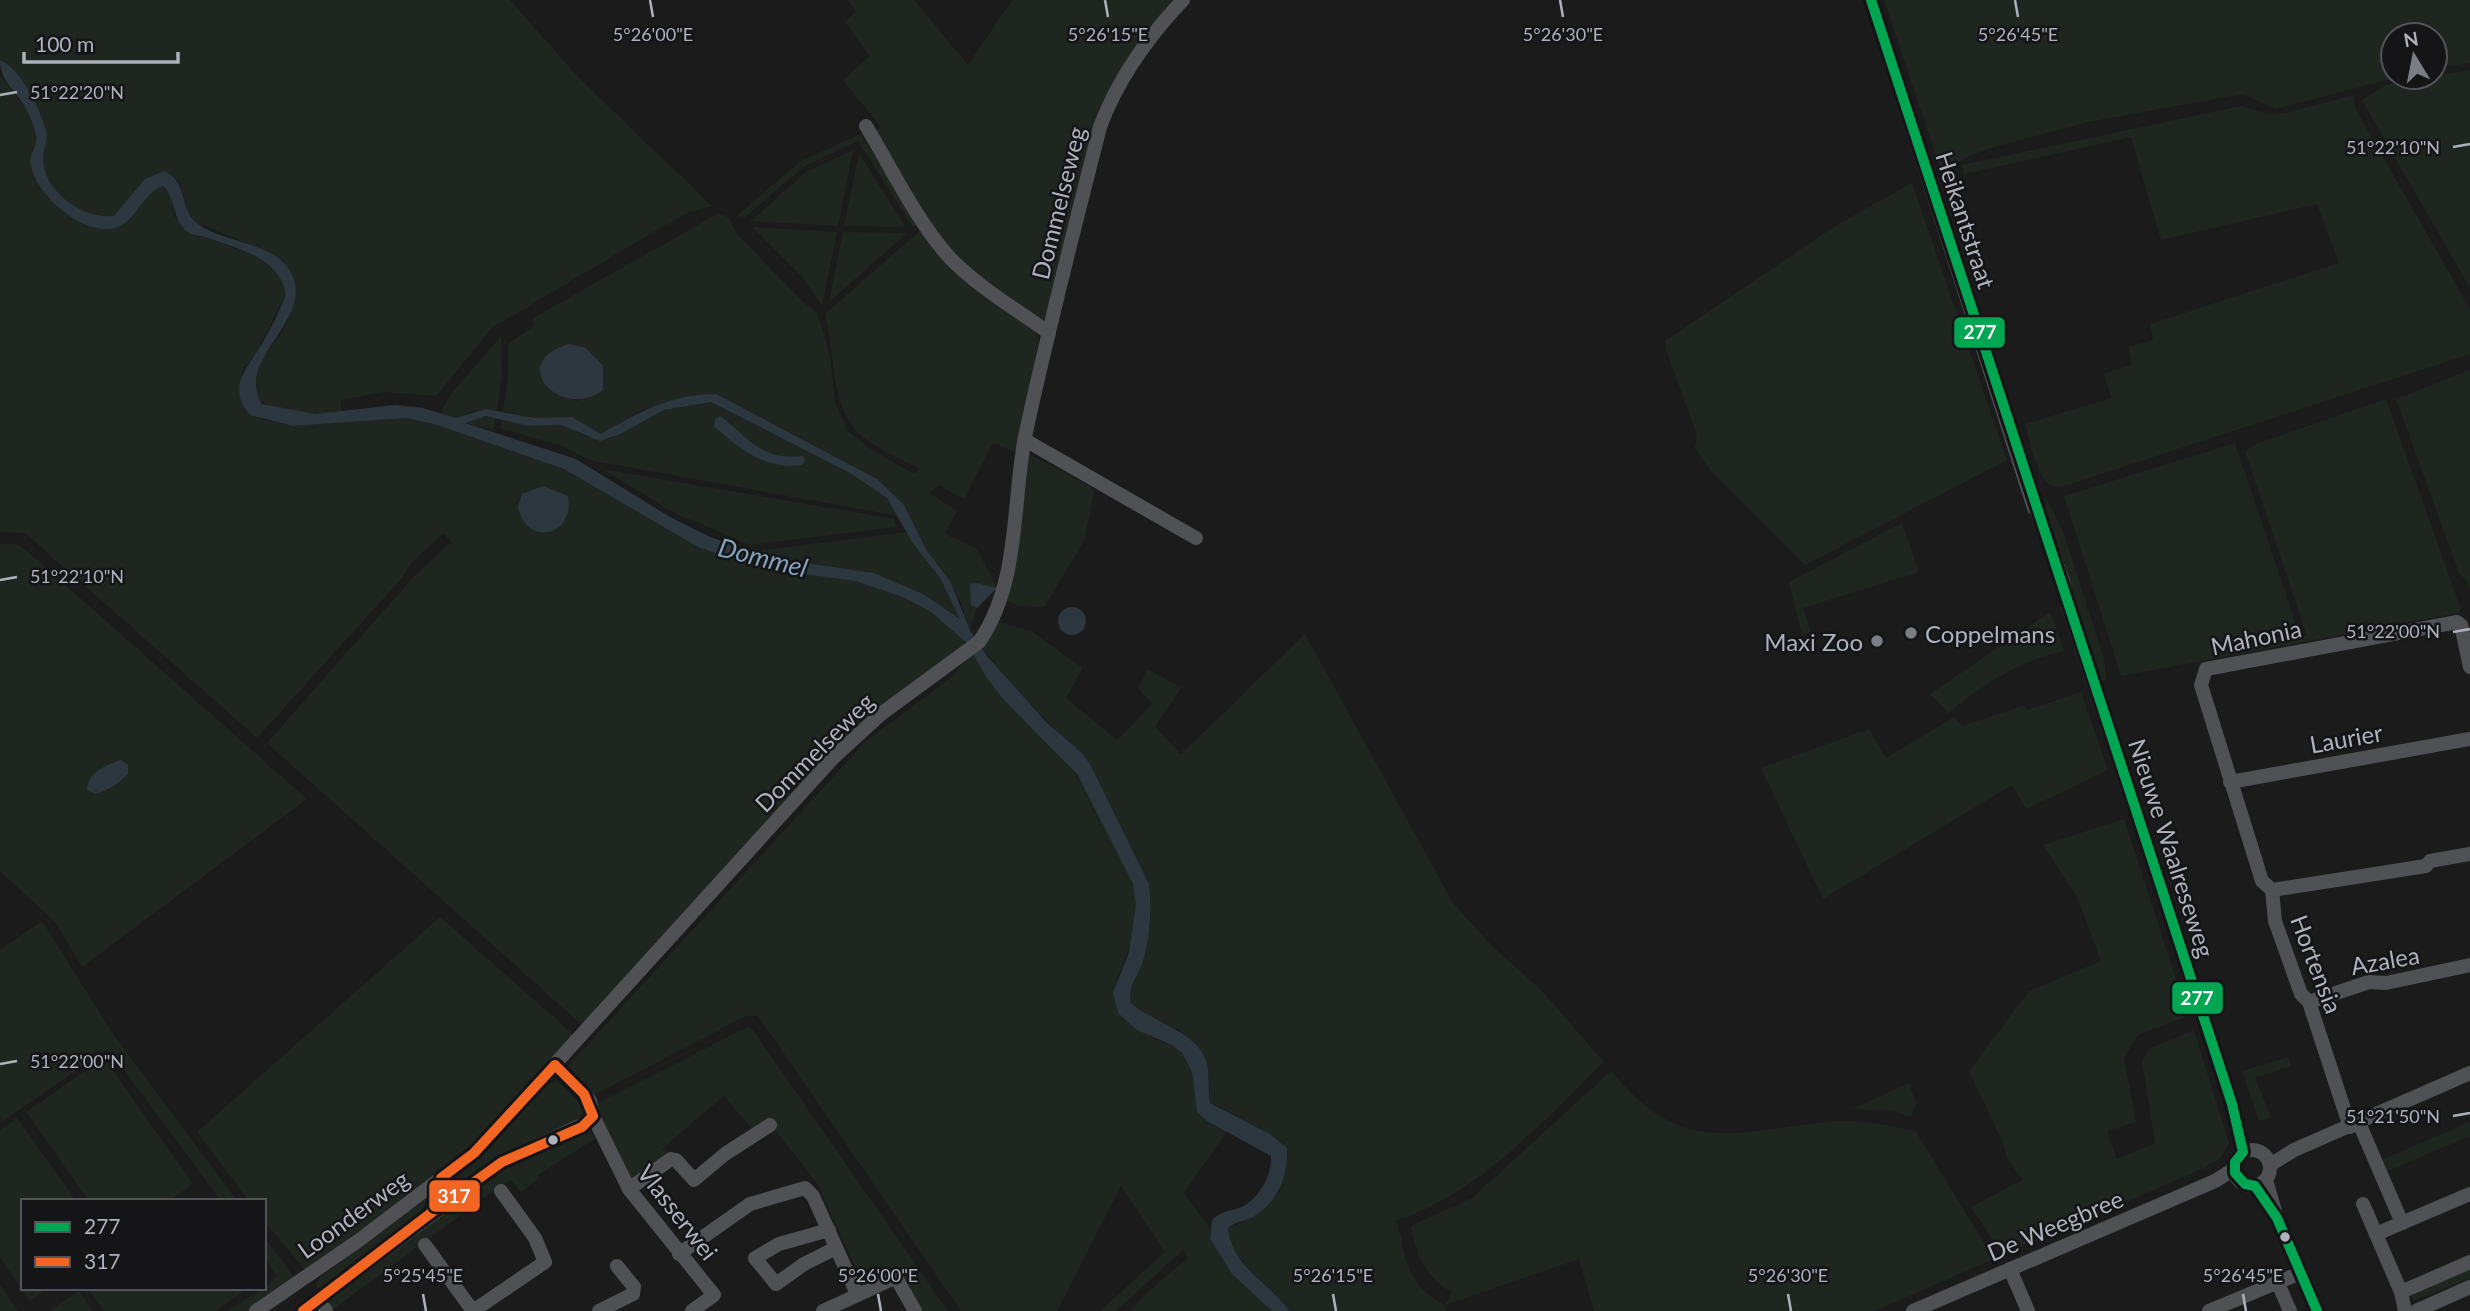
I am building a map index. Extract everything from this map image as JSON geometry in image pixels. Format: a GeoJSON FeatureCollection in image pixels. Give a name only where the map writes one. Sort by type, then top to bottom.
{"type":"FeatureCollection","features":[{"type":"Feature","properties":{"kind":"street","name":"Dommelseweg"},"geometry":{"type":"LineString","coordinates":[[555,1065],[834,757],[891,706],[974,645],[999,605],[1008,570],[1025,440],[1100,127],[1114,90],[1166,18],[1183,0]]}},
{"type":"Feature","properties":{"kind":"street","name":"Heikantstraat"},"geometry":{"type":"LineString","coordinates":[[1871,0],[2018,454]]}},
{"type":"Feature","properties":{"kind":"street"},"geometry":{"type":"LineString","coordinates":[[866,126],[930,231],[951,258],[980,283],[1049,333]]}},
{"type":"Feature","properties":{"kind":"street"},"geometry":{"type":"LineString","coordinates":[[1025,440],[1196,538]]}},
{"type":"Feature","properties":{"kind":"street","name":"Nieuwe Waalreseweg"},"geometry":{"type":"LineString","coordinates":[[2018,454],[2060,569],[2068,606],[2232,1104],[2258,1156]]}},
{"type":"Feature","properties":{"kind":"street","name":"Mahonia"},"geometry":{"type":"LineString","coordinates":[[2272,890],[2262,881],[2201,685],[2206,669],[2457,622],[2461,625],[2470,667]]}},
{"type":"Feature","properties":{"kind":"street","name":"Laurier"},"geometry":{"type":"LineString","coordinates":[[2230,782],[2470,739]]}},
{"type":"Feature","properties":{"kind":"street","name":"Hortensia"},"geometry":{"type":"LineString","coordinates":[[2402,1223],[2355,1125],[2309,1002],[2301,994],[2279,933],[2272,890],[2426,866],[2430,861],[2470,854]]}},
{"type":"Feature","properties":{"kind":"street","name":"Azalea"},"geometry":{"type":"LineString","coordinates":[[2309,1002],[2369,982],[2386,983],[2470,965]]}},
{"type":"Feature","properties":{"kind":"street","name":"Vlasserwei"},"geometry":{"type":"LineString","coordinates":[[555,1065],[590,1101],[593,1116],[629,1189],[714,1294],[692,1311]]}},
{"type":"Feature","properties":{"kind":"street","name":"Loonderweg"},"geometry":{"type":"LineString","coordinates":[[256,1311],[474,1153],[555,1065]]}},
{"type":"Feature","properties":{"kind":"street"},"geometry":{"type":"LineString","coordinates":[[2260,1183],[2245,1184],[2236,1173],[2258,1156],[2294,1150],[2470,1073]]}},
{"type":"Feature","properties":{"kind":"street"},"geometry":{"type":"LineString","coordinates":[[303,1311],[323,1306],[430,1217],[502,1162],[582,1127],[593,1116]]}},
{"type":"Feature","properties":{"kind":"street"},"geometry":{"type":"LineString","coordinates":[[629,1189],[671,1159],[676,1160],[694,1180],[769,1125]]}},
{"type":"Feature","properties":{"kind":"street"},"geometry":{"type":"LineString","coordinates":[[2258,1156],[2260,1183],[2317,1311]]}},
{"type":"Feature","properties":{"kind":"street","name":"De Weegbree"},"geometry":{"type":"LineString","coordinates":[[1913,1311],[1934,1307],[2010,1269],[2236,1173]]}},
{"type":"Feature","properties":{"kind":"street","name":"Loonderweg"},"geometry":{"type":"LineString","coordinates":[[430,1217],[441,1178]]}},
{"type":"Feature","properties":{"kind":"street"},"geometry":{"type":"LineString","coordinates":[[679,1254],[750,1204],[805,1188],[813,1196],[857,1294]]}},
{"type":"Feature","properties":{"kind":"street"},"geometry":{"type":"LineString","coordinates":[[425,1245],[473,1311],[545,1262],[535,1238],[501,1191]]}},
{"type":"Feature","properties":{"kind":"street"},"geometry":{"type":"LineString","coordinates":[[2376,1234],[2470,1194]]}},
{"type":"Feature","properties":{"kind":"street"},"geometry":{"type":"LineString","coordinates":[[2363,1204],[2401,1292],[2405,1311]]}},
{"type":"Feature","properties":{"kind":"street"},"geometry":{"type":"LineString","coordinates":[[829,1230],[779,1244],[755,1258],[776,1284],[804,1264],[836,1248]]}},
{"type":"Feature","properties":{"kind":"street"},"geometry":{"type":"LineString","coordinates":[[2401,1292],[2470,1262]]}},
{"type":"Feature","properties":{"kind":"street"},"geometry":{"type":"LineString","coordinates":[[600,1311],[633,1294],[634,1287],[617,1265]]}},
{"type":"Feature","properties":{"kind":"street"},"geometry":{"type":"LineString","coordinates":[[2010,1269],[2028,1311]]}},
{"type":"Feature","properties":{"kind":"street"},"geometry":{"type":"LineString","coordinates":[[2209,1311],[2300,1273]]}},
{"type":"Feature","properties":{"kind":"street"},"geometry":{"type":"LineString","coordinates":[[305,1277],[323,1306]]}},
{"type":"Feature","properties":{"kind":"street"},"geometry":{"type":"LineString","coordinates":[[824,1311],[891,1279],[898,1281],[915,1311]]}},
{"type":"Feature","properties":{"kind":"street"},"geometry":{"type":"LineString","coordinates":[[2277,1281],[2290,1311]]}},
{"type":"Feature","properties":{"kind":"street"},"geometry":{"type":"LineString","coordinates":[[2416,1311],[2470,1287]]}},
{"type":"Feature","properties":{"kind":"shaded area"},"geometry":{"type":"Polygon","coordinates":[[[0,0],[510,0],[578,77],[712,206],[690,212],[653,232],[492,328],[436,396],[384,392],[341,400],[341,412],[284,411],[261,400],[255,389],[255,375],[289,317],[291,298],[285,265],[267,252],[196,222],[187,210],[181,184],[173,176],[129,200],[114,216],[102,216],[79,209],[59,194],[46,173],[43,161],[45,128],[5,62],[0,60],[0,0]]]}},
{"type":"Feature","properties":{"kind":"shaded area"},"geometry":{"type":"Polygon","coordinates":[[[848,0],[914,0],[968,65],[1012,0],[1177,0],[1125,62],[1099,108],[1046,319],[1040,320],[967,267],[939,238],[875,131],[881,127],[843,80],[870,56],[845,22],[856,11],[848,0]]]}},
{"type":"Feature","properties":{"kind":"shaded area"},"geometry":{"type":"Polygon","coordinates":[[[1884,0],[2470,0],[2470,63],[2449,67],[2449,21],[2379,21],[2379,82],[2275,109],[2243,94],[2088,122],[1987,149],[1965,158],[1942,174],[1884,0]]]}},
{"type":"Feature","properties":{"kind":"shaded area"},"geometry":{"type":"Polygon","coordinates":[[[2470,70],[2470,288],[2362,100],[2379,90],[2449,91],[2449,74],[2470,70]]]}},
{"type":"Feature","properties":{"kind":"shaded area"},"geometry":{"type":"Polygon","coordinates":[[[0,75],[27,111],[35,132],[36,145],[32,151],[34,178],[106,229],[124,222],[148,196],[163,186],[172,198],[174,216],[198,237],[206,237],[255,256],[275,271],[286,294],[258,350],[242,372],[261,419],[293,426],[406,418],[434,424],[564,469],[698,547],[758,568],[855,581],[903,597],[931,612],[967,643],[859,728],[583,1026],[267,743],[409,582],[448,544],[453,543],[443,534],[411,563],[402,578],[257,738],[25,533],[0,532],[0,75]]]}},
{"type":"Feature","properties":{"kind":"shaded area"},"geometry":{"type":"Polygon","coordinates":[[[2354,95],[2355,108],[2470,309],[2470,354],[2061,487],[2047,482],[2038,468],[2025,424],[2112,398],[2104,374],[2132,364],[2128,347],[2153,340],[2150,324],[2339,263],[2317,204],[2161,240],[2131,137],[1964,174],[1962,165],[2241,106],[2268,114],[2285,113],[2354,95]]]}},
{"type":"Feature","properties":{"kind":"shaded area"},"geometry":{"type":"Polygon","coordinates":[[[860,134],[919,223],[913,227],[858,141],[803,167],[744,218],[738,215],[799,162],[860,134]]]}},
{"type":"Feature","properties":{"kind":"shaded area"},"geometry":{"type":"Polygon","coordinates":[[[853,150],[838,226],[751,221],[806,172],[853,150]]]}},
{"type":"Feature","properties":{"kind":"shaded area"},"geometry":{"type":"Polygon","coordinates":[[[859,153],[905,227],[844,226],[859,153]]]}},
{"type":"Feature","properties":{"kind":"shaded area"},"geometry":{"type":"Polygon","coordinates":[[[1912,183],[2007,460],[1805,565],[1711,471],[1695,448],[1697,435],[1665,341],[1835,226],[1912,183]]]}},
{"type":"Feature","properties":{"kind":"shaded area"},"geometry":{"type":"Polygon","coordinates":[[[719,213],[729,218],[737,234],[804,303],[817,312],[830,355],[835,403],[848,431],[869,448],[914,474],[919,469],[862,436],[844,412],[835,380],[825,314],[923,228],[1039,337],[1018,453],[993,443],[964,499],[938,485],[930,493],[957,511],[945,534],[977,549],[997,588],[977,583],[971,605],[977,608],[970,630],[961,603],[927,551],[904,505],[877,479],[716,395],[644,409],[601,434],[572,417],[535,418],[503,411],[508,377],[508,344],[534,326],[533,318],[719,213]],[[604,378],[553,393],[578,401],[604,378]]]}},
{"type":"Feature","properties":{"kind":"shaded area"},"geometry":{"type":"Polygon","coordinates":[[[752,227],[837,232],[822,306],[803,278],[752,227]]]}},
{"type":"Feature","properties":{"kind":"shaded area"},"geometry":{"type":"Polygon","coordinates":[[[843,232],[907,233],[829,302],[843,232]]]}},
{"type":"Feature","properties":{"kind":"shaded area"},"geometry":{"type":"Polygon","coordinates":[[[501,336],[502,376],[497,410],[474,411],[456,418],[440,413],[451,394],[501,336]]]}},
{"type":"Feature","properties":{"kind":"shaded area"},"geometry":{"type":"Polygon","coordinates":[[[2470,370],[2470,589],[2459,573],[2396,399],[2470,370]]]}},
{"type":"Feature","properties":{"kind":"shaded area"},"geometry":{"type":"Polygon","coordinates":[[[2386,399],[2461,609],[2458,613],[2121,676],[2064,496],[2235,443],[2300,636],[2307,636],[2245,451],[2258,443],[2386,399]]]}},
{"type":"Feature","properties":{"kind":"shaded area"},"geometry":{"type":"Polygon","coordinates":[[[711,402],[850,473],[887,498],[899,516],[589,460],[560,445],[500,428],[502,420],[527,426],[561,425],[587,437],[609,439],[664,410],[711,402]]]}},
{"type":"Feature","properties":{"kind":"shaded area"},"geometry":{"type":"Polygon","coordinates":[[[479,417],[495,417],[493,430],[464,423],[479,417]]]}},
{"type":"Feature","properties":{"kind":"shaded area"},"geometry":{"type":"Polygon","coordinates":[[[1029,454],[1095,489],[1084,541],[1044,607],[1019,606],[1005,600],[1029,454]]]}},
{"type":"Feature","properties":{"kind":"shaded area"},"geometry":{"type":"Polygon","coordinates":[[[602,469],[894,519],[897,527],[750,545],[673,512],[602,469]]]}},
{"type":"Feature","properties":{"kind":"shaded area"},"geometry":{"type":"Polygon","coordinates":[[[2047,499],[2064,534],[2104,659],[2106,680],[2101,681],[2044,509],[2047,499]]]}},
{"type":"Feature","properties":{"kind":"shaded area"},"geometry":{"type":"Polygon","coordinates":[[[1902,523],[1919,572],[1803,608],[1811,632],[1802,635],[1789,582],[1902,523]]]}},
{"type":"Feature","properties":{"kind":"shaded area"},"geometry":{"type":"Polygon","coordinates":[[[906,532],[940,578],[960,619],[922,594],[874,573],[803,564],[750,552],[906,532]]]}},
{"type":"Feature","properties":{"kind":"shaded area"},"geometry":{"type":"Polygon","coordinates":[[[0,544],[16,544],[307,799],[82,967],[55,922],[0,871],[0,544]],[[128,774],[93,775],[87,790],[108,790],[128,774]]]}},
{"type":"Feature","properties":{"kind":"shaded area"},"geometry":{"type":"Polygon","coordinates":[[[2050,612],[2064,651],[2003,674],[1949,713],[1930,694],[2050,612]]]}},
{"type":"Feature","properties":{"kind":"shaded area"},"geometry":{"type":"Polygon","coordinates":[[[999,622],[1031,631],[1083,668],[1066,698],[1117,740],[1152,704],[1138,688],[1148,669],[1181,688],[1155,727],[1181,754],[1305,634],[1453,903],[1491,945],[1542,991],[1604,1062],[1532,1132],[1482,1174],[1455,1193],[1395,1221],[1412,1275],[1422,1289],[1445,1305],[1446,1311],[1289,1311],[1244,1264],[1231,1242],[1228,1228],[1252,1218],[1280,1191],[1268,1133],[1210,1102],[1208,1068],[1180,1030],[1158,1023],[1131,1003],[1132,986],[1143,961],[1147,943],[1149,884],[1091,766],[1014,688],[982,648],[999,622]]]}},
{"type":"Feature","properties":{"kind":"shaded area"},"geometry":{"type":"Polygon","coordinates":[[[974,654],[991,684],[1003,698],[1065,759],[1118,847],[1133,884],[1136,908],[1131,940],[1116,980],[1151,1038],[1172,1045],[1183,1054],[1192,1072],[1198,1112],[1227,1131],[1184,1193],[1211,1230],[1210,1240],[1232,1273],[1272,1311],[1130,1311],[1143,1296],[1188,1258],[1183,1250],[1116,1311],[1100,1311],[1165,1252],[1121,1186],[1057,1311],[961,1311],[758,1016],[746,1016],[592,1096],[568,1072],[568,1066],[866,741],[953,676],[974,654]]]}},
{"type":"Feature","properties":{"kind":"shaded area"},"geometry":{"type":"Polygon","coordinates":[[[2081,692],[2108,770],[2026,809],[2012,785],[1823,899],[1761,768],[1869,729],[1886,758],[1954,717],[1962,726],[2023,706],[2028,710],[2081,692]]]}},
{"type":"Feature","properties":{"kind":"shaded area"},"geometry":{"type":"Polygon","coordinates":[[[2124,819],[2188,1016],[2138,1035],[2124,1058],[2136,1122],[2107,1131],[2117,1159],[2155,1143],[2142,1061],[2149,1049],[2194,1030],[2229,1143],[2221,1158],[2204,1168],[2003,1255],[1971,1207],[2022,1180],[2006,1156],[2004,1145],[1969,1071],[2029,991],[2101,961],[2078,899],[2043,845],[2124,819]]]}},
{"type":"Feature","properties":{"kind":"shaded area"},"geometry":{"type":"Polygon","coordinates":[[[440,917],[573,1034],[465,1153],[306,1271],[266,1223],[266,1199],[247,1199],[197,1132],[440,917]]]}},
{"type":"Feature","properties":{"kind":"shaded area"},"geometry":{"type":"Polygon","coordinates":[[[42,921],[113,1034],[236,1199],[220,1199],[111,1052],[106,1050],[0,1123],[0,950],[42,921]]]}},
{"type":"Feature","properties":{"kind":"shaded area"},"geometry":{"type":"Polygon","coordinates":[[[750,1026],[948,1311],[921,1311],[895,1272],[862,1282],[817,1183],[768,1121],[753,1130],[724,1096],[662,1149],[668,1154],[631,1179],[606,1132],[596,1104],[750,1026]]]}},
{"type":"Feature","properties":{"kind":"shaded area"},"geometry":{"type":"Polygon","coordinates":[[[2288,1057],[2291,1066],[2255,1078],[2271,1117],[2259,1121],[2242,1071],[2288,1057]]]}},
{"type":"Feature","properties":{"kind":"shaded area"},"geometry":{"type":"Polygon","coordinates":[[[104,1058],[193,1184],[172,1199],[88,1199],[26,1112],[104,1058]]]}},
{"type":"Feature","properties":{"kind":"shaded area"},"geometry":{"type":"Polygon","coordinates":[[[1611,1071],[1637,1098],[1661,1117],[1685,1128],[1735,1133],[1848,1121],[1916,1132],[1994,1259],[1874,1311],[1594,1311],[1579,1259],[1445,1305],[1452,1292],[1435,1279],[1423,1264],[1411,1226],[1472,1198],[1611,1071]]]}},
{"type":"Feature","properties":{"kind":"shaded area"},"geometry":{"type":"Polygon","coordinates":[[[557,1081],[584,1107],[583,1116],[578,1121],[498,1159],[319,1290],[316,1284],[320,1277],[481,1158],[545,1087],[557,1081]]]}},
{"type":"Feature","properties":{"kind":"shaded area"},"geometry":{"type":"Polygon","coordinates":[[[1909,1083],[1916,1104],[1911,1117],[1893,1111],[1852,1109],[1909,1083]]]}},
{"type":"Feature","properties":{"kind":"shaded area"},"geometry":{"type":"Polygon","coordinates":[[[17,1118],[75,1199],[21,1199],[21,1288],[0,1258],[0,1130],[17,1118]]]}},
{"type":"Feature","properties":{"kind":"shaded area"},"geometry":{"type":"Polygon","coordinates":[[[2470,1122],[2470,1136],[2388,1171],[2383,1159],[2470,1122]]]}},
{"type":"Feature","properties":{"kind":"shaded area"},"geometry":{"type":"Polygon","coordinates":[[[588,1131],[596,1138],[538,1175],[538,1179],[521,1192],[511,1180],[500,1186],[331,1311],[326,1302],[492,1176],[588,1131]]]}},
{"type":"Feature","properties":{"kind":"shaded area"},"geometry":{"type":"Polygon","coordinates":[[[266,1240],[295,1278],[249,1311],[227,1311],[261,1290],[266,1290],[266,1286],[277,1276],[266,1260],[266,1240]]]}},
{"type":"Feature","properties":{"kind":"shaded area"},"geometry":{"type":"Polygon","coordinates":[[[2470,1265],[2470,1278],[2414,1301],[2410,1292],[2470,1265]]]}},
{"type":"Feature","properties":{"kind":"shaded area"},"geometry":{"type":"Polygon","coordinates":[[[0,1285],[18,1311],[0,1311],[0,1285]]]}},
{"type":"Feature","properties":{"kind":"shaded area"},"geometry":{"type":"Polygon","coordinates":[[[22,1290],[44,1290],[30,1301],[22,1290]]]}},
{"type":"Feature","properties":{"kind":"shaded area"},"geometry":{"type":"Polygon","coordinates":[[[89,1290],[244,1290],[216,1311],[104,1311],[89,1290]]]}},
{"type":"Feature","properties":{"kind":"shaded area"},"geometry":{"type":"Polygon","coordinates":[[[79,1291],[93,1311],[49,1311],[79,1291]]]}},
{"type":"Feature","properties":{"kind":"water","name":"Dommel"},"geometry":{"type":"Polygon","coordinates":[[[0,60],[15,72],[35,102],[47,134],[43,158],[45,170],[57,192],[67,201],[90,213],[114,216],[145,179],[165,171],[178,183],[191,217],[197,223],[221,236],[263,249],[286,265],[293,277],[296,294],[292,310],[258,372],[256,388],[262,404],[315,414],[395,405],[423,408],[456,418],[486,409],[535,418],[572,417],[601,434],[628,418],[670,401],[716,394],[877,479],[904,505],[927,551],[950,581],[970,630],[987,656],[1046,722],[1082,753],[1091,766],[1149,884],[1147,943],[1143,961],[1132,986],[1131,1003],[1177,1030],[1197,1046],[1208,1069],[1210,1103],[1268,1133],[1287,1148],[1284,1178],[1275,1196],[1262,1211],[1228,1228],[1231,1242],[1244,1264],[1289,1311],[1272,1311],[1232,1274],[1210,1239],[1212,1220],[1243,1206],[1257,1195],[1268,1176],[1271,1156],[1207,1121],[1197,1112],[1192,1072],[1183,1054],[1172,1045],[1137,1030],[1118,1013],[1113,993],[1129,952],[1136,905],[1133,884],[1078,775],[1004,700],[986,677],[967,643],[931,612],[903,597],[855,581],[758,568],[698,547],[564,469],[434,424],[406,418],[293,426],[250,415],[240,397],[240,381],[270,330],[286,294],[275,272],[266,263],[244,251],[188,232],[179,221],[163,186],[155,190],[119,227],[110,229],[85,225],[61,210],[35,177],[30,160],[36,142],[35,130],[25,107],[3,76],[0,60]],[[711,402],[664,410],[620,434],[600,441],[561,425],[527,426],[486,416],[465,423],[576,459],[670,517],[708,536],[750,552],[784,560],[874,573],[923,594],[960,619],[940,578],[912,542],[887,498],[850,473],[711,402]]]}},
{"type":"Feature","properties":{"kind":"water"},"geometry":{"type":"Polygon","coordinates":[[[569,344],[586,348],[603,366],[603,390],[587,398],[571,399],[546,386],[541,375],[541,363],[550,352],[569,344]]]}},
{"type":"Feature","properties":{"kind":"water"},"geometry":{"type":"Polygon","coordinates":[[[720,416],[766,451],[776,455],[803,456],[805,461],[802,465],[777,465],[755,456],[714,426],[715,419],[720,416]]]}},
{"type":"Feature","properties":{"kind":"water"},"geometry":{"type":"Polygon","coordinates":[[[543,486],[568,496],[568,510],[564,520],[558,528],[549,532],[531,528],[523,520],[518,507],[522,494],[543,486]]]}},
{"type":"Feature","properties":{"kind":"water"},"geometry":{"type":"Polygon","coordinates":[[[970,584],[997,588],[977,608],[971,605],[970,584]]]}},
{"type":"Feature","properties":{"kind":"water"},"geometry":{"type":"Polygon","coordinates":[[[1072,607],[1082,611],[1086,621],[1082,631],[1072,635],[1062,631],[1058,621],[1062,611],[1072,607]]]}},
{"type":"Feature","properties":{"kind":"water"},"geometry":{"type":"Polygon","coordinates":[[[121,760],[128,765],[128,774],[124,778],[95,794],[87,790],[94,774],[121,760]]]}},
{"type":"Feature","properties":{"kind":"transit line","name":"277"},"geometry":{"type":"LineString","coordinates":[[1871,0],[2232,1104],[2243,1152],[2235,1162],[2235,1173],[2245,1184],[2255,1186],[2277,1218],[2317,1311]]}},
{"type":"Feature","properties":{"kind":"transit line","name":"317"},"geometry":{"type":"LineString","coordinates":[[555,1065],[584,1094],[593,1116],[582,1127],[502,1162],[431,1213],[441,1178],[474,1153],[555,1065]]}},
{"type":"Feature","properties":{"kind":"transit line","name":"317"},"geometry":{"type":"LineString","coordinates":[[303,1311],[431,1213]]}},
{"type":"Feature","properties":{"kind":"place","name":"Coppelmans"},"geometry":{"type":"Point","coordinates":[1911,633]}},
{"type":"Feature","properties":{"kind":"place","name":"Maxi Zoo"},"geometry":{"type":"Point","coordinates":[1877,641]}}]}
